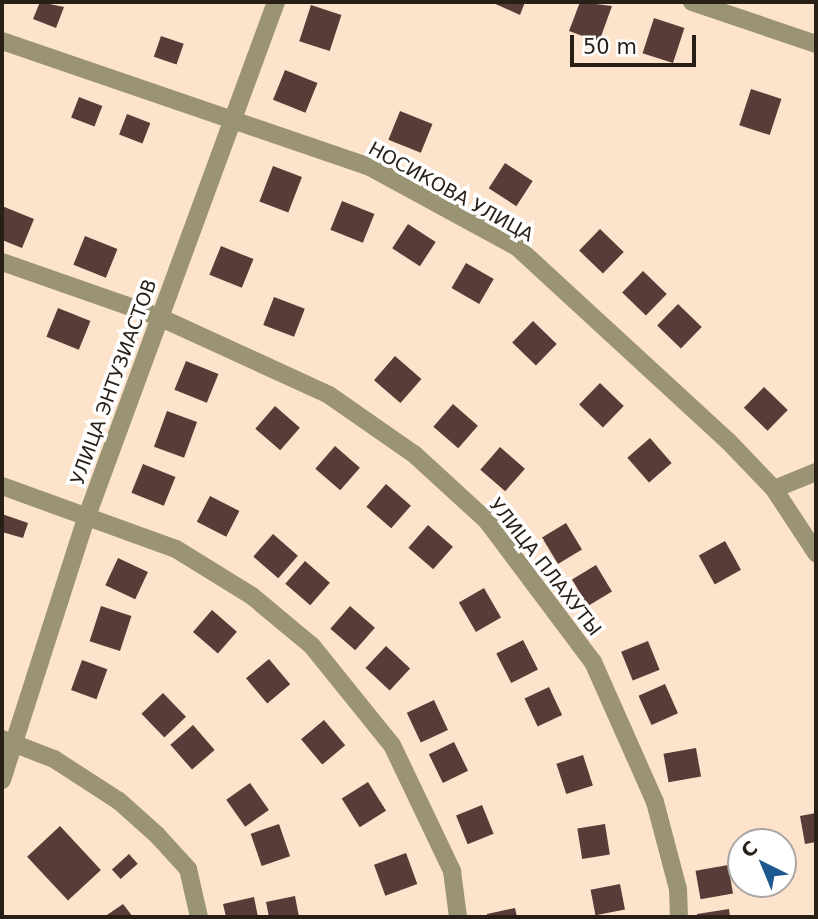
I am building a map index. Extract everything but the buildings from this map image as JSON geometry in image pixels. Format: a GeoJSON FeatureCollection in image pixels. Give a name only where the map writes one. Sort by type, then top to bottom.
{"type":"FeatureCollection","features":[{"type":"Feature","properties":{"kind":"street","name":"УЛИЦА ЭНТУЗИАСТОВ"},"geometry":{"type":"LineString","coordinates":[[2,780],[8,741],[87,516],[159,317],[235,120],[276,2]]}},
{"type":"Feature","properties":{"kind":"street"},"geometry":{"type":"LineString","coordinates":[[692,2],[816,44]]}},
{"type":"Feature","properties":{"kind":"street","name":"НОСИКОВА УЛИЦА"},"geometry":{"type":"LineString","coordinates":[[2,41],[370,167],[517,247],[774,489],[816,553]]}},
{"type":"Feature","properties":{"kind":"street","name":"УЛИЦА ПЛАХУТЫ"},"geometry":{"type":"LineString","coordinates":[[2,262],[159,317],[330,395],[414,454],[487,521],[593,662],[655,802],[678,889],[679,917]]}},
{"type":"Feature","properties":{"kind":"street"},"geometry":{"type":"LineString","coordinates":[[774,489],[816,472]]}},
{"type":"Feature","properties":{"kind":"street"},"geometry":{"type":"LineString","coordinates":[[2,486],[176,549],[252,596],[312,646],[392,745],[452,871],[458,917]]}},
{"type":"Feature","properties":{"kind":"street"},"geometry":{"type":"LineString","coordinates":[[8,741],[54,759],[119,801],[157,835],[188,869],[199,917]]}}]}
